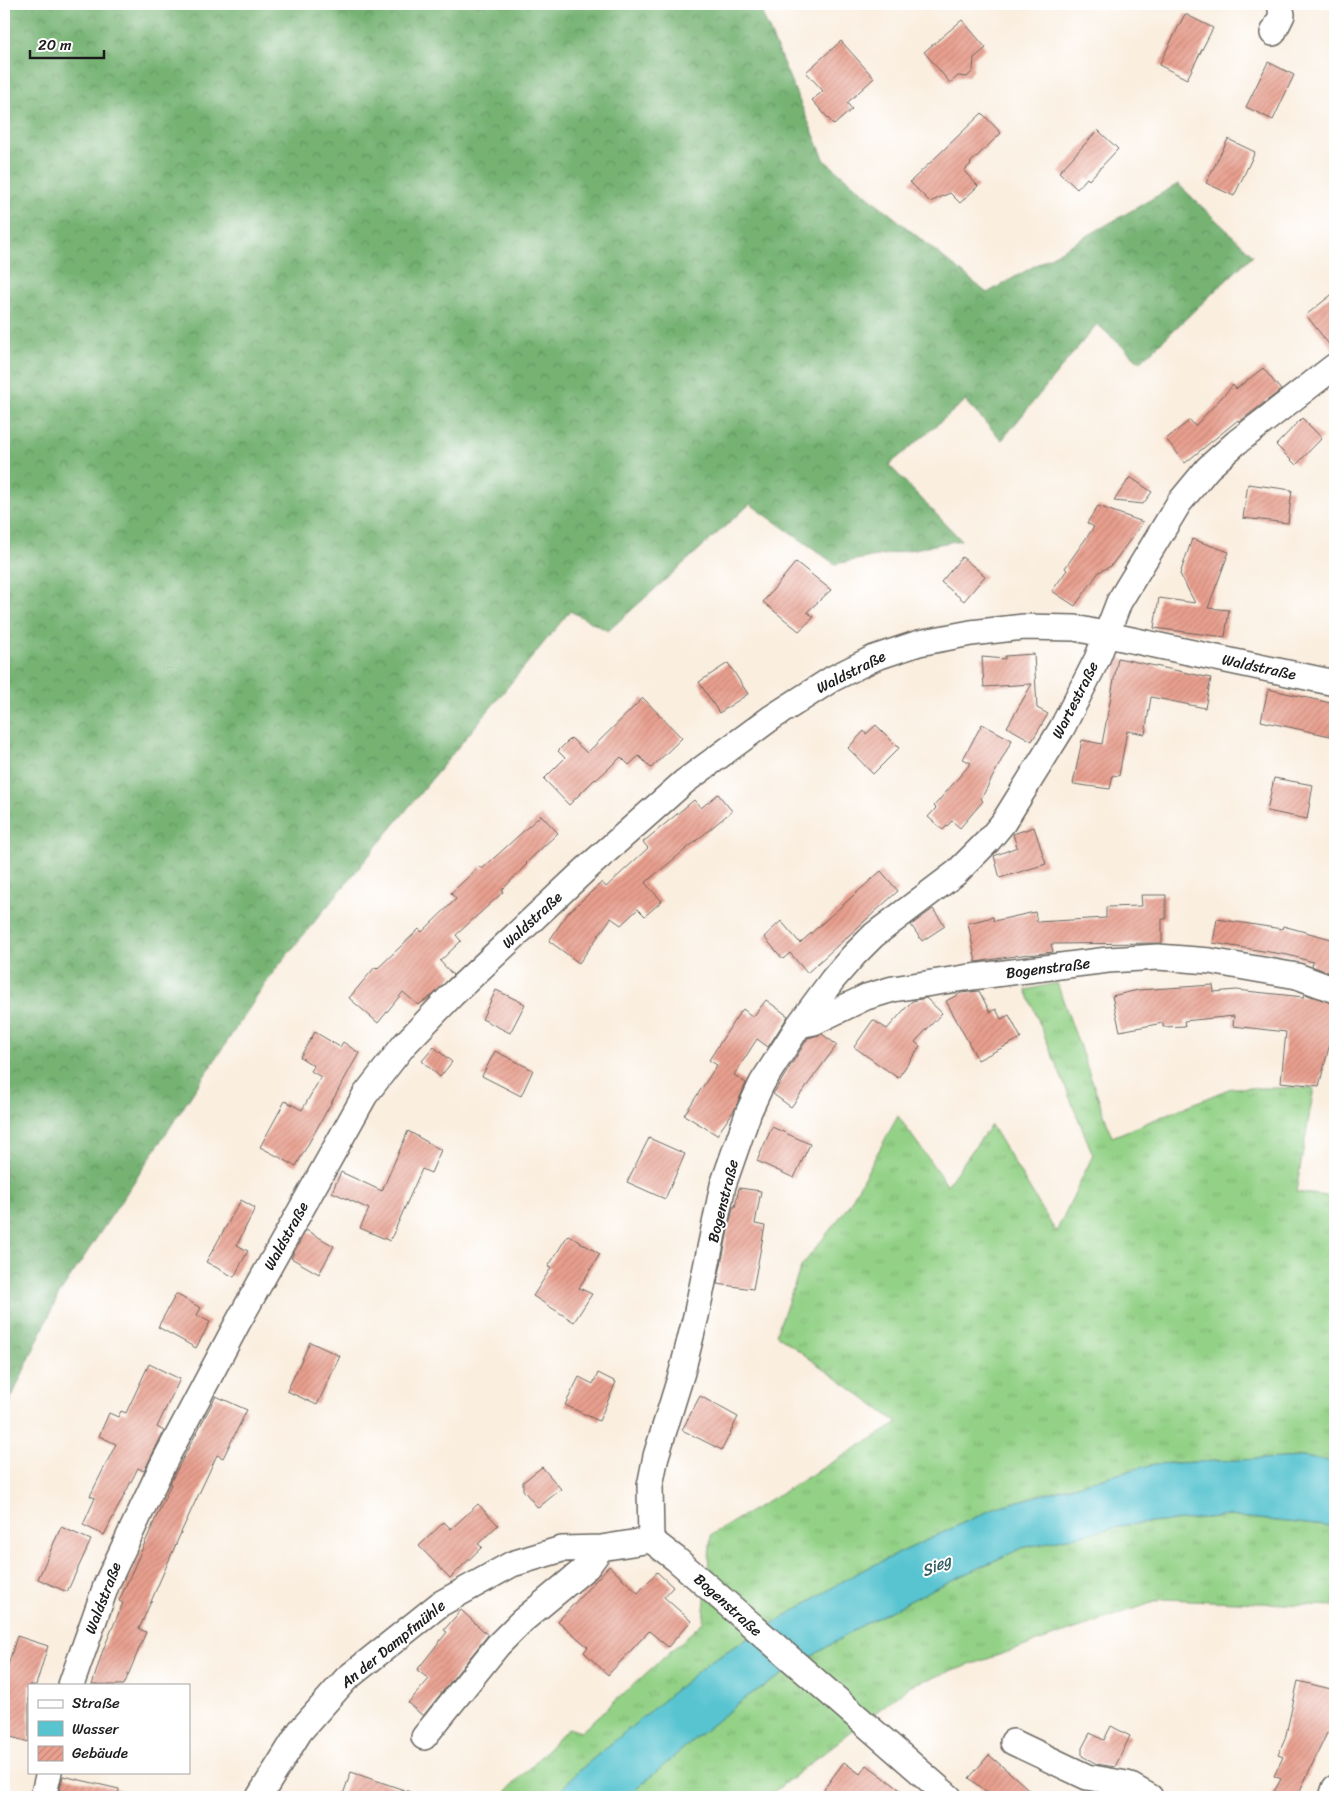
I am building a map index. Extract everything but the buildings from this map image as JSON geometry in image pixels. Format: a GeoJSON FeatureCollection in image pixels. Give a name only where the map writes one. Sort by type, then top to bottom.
{"type":"FeatureCollection","features":[{"type":"Feature","properties":{"kind":"street"},"geometry":{"type":"LineString","coordinates":[[1273,33],[1282,15],[1280,4]]}},
{"type":"Feature","properties":{"kind":"street","name":"Wartestraße"},"geometry":{"type":"LineString","coordinates":[[799,1026],[834,979],[874,935],[956,873],[988,841],[1002,823],[1062,728],[1097,659],[1119,602],[1179,503],[1208,468],[1237,442],[1335,366]]}},
{"type":"Feature","properties":{"kind":"street","name":"Waldstraße"},"geometry":{"type":"LineString","coordinates":[[71,1684],[107,1583],[164,1462],[237,1324],[365,1095],[404,1045],[452,995],[586,869],[684,782],[771,718],[832,679],[874,658],[918,643],[971,633],[1024,627],[1075,628],[1335,683]]}},
{"type":"Feature","properties":{"kind":"street","name":"Bogenstraße"},"geometry":{"type":"LineString","coordinates":[[948,1797],[676,1559],[651,1540],[650,1486],[656,1456],[682,1372],[724,1186],[749,1111],[762,1084],[799,1026],[814,1022],[866,997],[893,989],[1108,960],[1158,957],[1253,967],[1297,976],[1335,990]]}},
{"type":"Feature","properties":{"kind":"street","name":"An der Dampfmühle"},"geometry":{"type":"LineString","coordinates":[[259,1797],[300,1731],[346,1679],[440,1604],[512,1564],[562,1549],[601,1548],[651,1540]]}},
{"type":"Feature","properties":{"kind":"street"},"geometry":{"type":"LineString","coordinates":[[424,1737],[498,1644],[522,1621],[587,1567],[601,1548]]}},
{"type":"Feature","properties":{"kind":"street"},"geometry":{"type":"LineString","coordinates":[[1013,1742],[1087,1776],[1108,1789],[1127,1784],[1150,1797]]}},
{"type":"Feature","properties":{"kind":"street"},"geometry":{"type":"LineString","coordinates":[[43,1797],[49,1774]]}},
{"type":"Feature","properties":{"kind":"street"},"geometry":{"type":"LineString","coordinates":[[1332,1797],[1335,1788]]}},
{"type":"Feature","properties":{"kind":"green space"},"geometry":{"type":"Polygon","coordinates":[[[4,4],[758,4],[825,161],[987,293],[1178,184],[1253,255],[1140,362],[1097,324],[1002,440],[965,401],[889,465],[961,540],[835,564],[750,504],[608,631],[570,611],[274,971],[58,1296],[4,1414],[4,4]]]}},
{"type":"Feature","properties":{"kind":"green space"},"geometry":{"type":"Polygon","coordinates":[[[1057,983],[1112,1137],[1231,1088],[1314,1088],[1296,1192],[1335,1197],[1335,1462],[1303,1457],[1154,1464],[997,1507],[855,1574],[709,1662],[576,1773],[555,1797],[501,1797],[568,1728],[581,1732],[703,1622],[711,1535],[898,1423],[776,1334],[801,1267],[847,1208],[898,1116],[947,1185],[991,1125],[1056,1232],[1093,1155],[1026,990],[1057,983]]]}},
{"type":"Feature","properties":{"kind":"green space"},"geometry":{"type":"Polygon","coordinates":[[[1229,1516],[1335,1527],[1335,1606],[1163,1599],[911,1685],[767,1797],[627,1797],[748,1696],[859,1627],[941,1585],[1022,1548],[1126,1525],[1229,1516]]]}},
{"type":"Feature","properties":{"kind":"water","name":"Sieg"},"geometry":{"type":"Polygon","coordinates":[[[1303,1457],[1335,1462],[1335,1527],[1229,1516],[1126,1525],[1022,1548],[941,1585],[859,1627],[748,1696],[627,1797],[555,1797],[576,1773],[709,1662],[855,1574],[997,1507],[1154,1464],[1303,1457]]]}}]}
